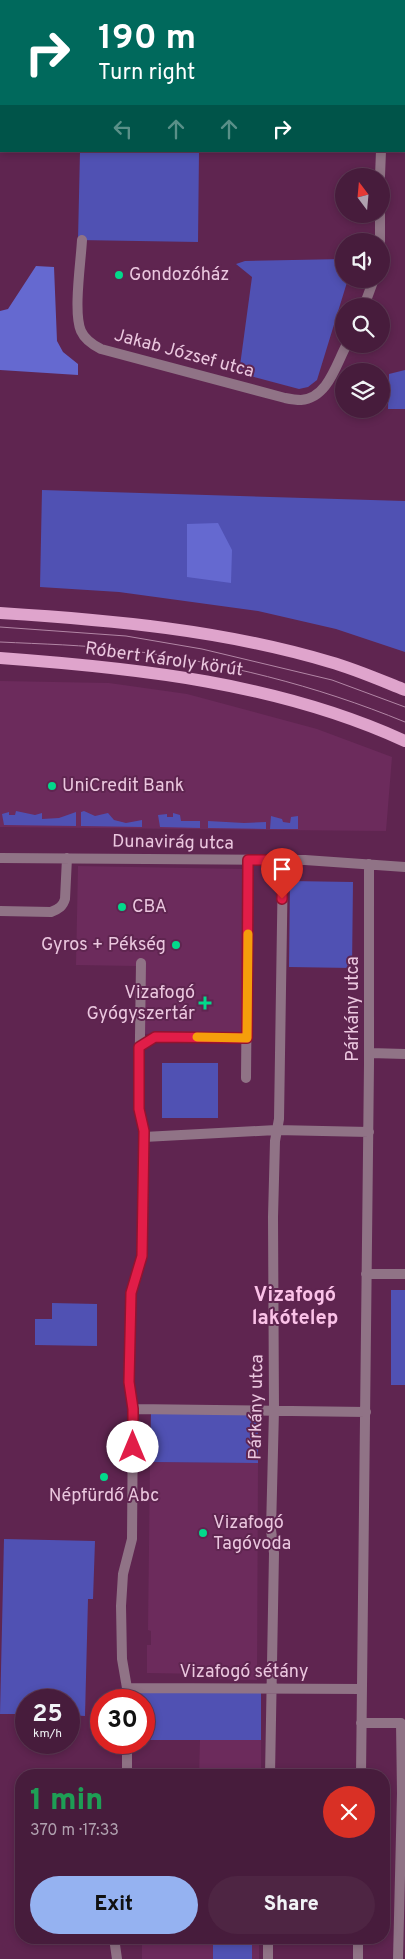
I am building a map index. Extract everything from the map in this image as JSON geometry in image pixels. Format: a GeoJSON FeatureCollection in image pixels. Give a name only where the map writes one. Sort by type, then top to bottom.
{"type":"FeatureCollection","features":[{"type":"Feature","properties":{"kind":"main road","name":"Róbert Károly körút"},"geometry":{"type":"LineString","coordinates":[[0,613],[121,622],[192,631],[256,643],[331,662],[405,690]]}},
{"type":"Feature","properties":{"kind":"main road","name":"Róbert Károly körút"},"geometry":{"type":"LineString","coordinates":[[0,658],[186,677],[261,692],[325,710],[405,741]]}},
{"type":"Feature","properties":{"kind":"street"},"geometry":{"type":"LineString","coordinates":[[380,152],[380,168]]}},
{"type":"Feature","properties":{"kind":"street","name":"Jakab József utca"},"geometry":{"type":"LineString","coordinates":[[82,240],[78,311],[81,330],[90,344],[101,349],[285,398],[301,400],[319,393],[342,353]]}},
{"type":"Feature","properties":{"kind":"street","name":"Dunavirág utca"},"geometry":{"type":"LineString","coordinates":[[0,858],[283,860],[405,867]]}},
{"type":"Feature","properties":{"kind":"street"},"geometry":{"type":"LineString","coordinates":[[0,911],[51,912],[58,909],[65,899],[67,858]]}},
{"type":"Feature","properties":{"kind":"street"},"geometry":{"type":"LineString","coordinates":[[246,1078],[248,860]]}},
{"type":"Feature","properties":{"kind":"street","name":"Párkány utca"},"geometry":{"type":"LineString","coordinates":[[270,1769],[274,1553],[271,1530],[274,1410],[273,1216],[276,1130],[279,1119],[283,860]]}},
{"type":"Feature","properties":{"kind":"street","name":"Párkány utca"},"geometry":{"type":"LineString","coordinates":[[361,1769],[370,1053],[369,864]]}},
{"type":"Feature","properties":{"kind":"street"},"geometry":{"type":"LineString","coordinates":[[127,1688],[122,1659],[121,1606],[122,1574],[132,1539],[133,1409],[129,1382],[131,1293],[142,1256],[144,1131],[139,1109],[141,963]]}},
{"type":"Feature","properties":{"kind":"street"},"geometry":{"type":"LineString","coordinates":[[139,1047],[155,1037],[247,1038]]}},
{"type":"Feature","properties":{"kind":"street"},"geometry":{"type":"LineString","coordinates":[[370,1053],[405,1054]]}},
{"type":"Feature","properties":{"kind":"street"},"geometry":{"type":"LineString","coordinates":[[144,1137],[276,1130],[369,1132]]}},
{"type":"Feature","properties":{"kind":"street"},"geometry":{"type":"LineString","coordinates":[[366,1274],[405,1274]]}},
{"type":"Feature","properties":{"kind":"street"},"geometry":{"type":"LineString","coordinates":[[133,1409],[366,1412]]}},
{"type":"Feature","properties":{"kind":"street","name":"Vizafogó sétány"},"geometry":{"type":"LineString","coordinates":[[127,1688],[362,1689]]}},
{"type":"Feature","properties":{"kind":"street"},"geometry":{"type":"LineString","coordinates":[[362,1723],[401,1723],[404,1793],[398,1959]]}},
{"type":"Feature","properties":{"kind":"street"},"geometry":{"type":"LineString","coordinates":[[127,1754],[127,1769]]}},
{"type":"Feature","properties":{"kind":"street"},"geometry":{"type":"LineString","coordinates":[[115,1944],[117,1959]]}},
{"type":"Feature","properties":{"kind":"street"},"geometry":{"type":"LineString","coordinates":[[268,1944],[268,1959]]}},
{"type":"Feature","properties":{"kind":"street"},"geometry":{"type":"LineString","coordinates":[[358,1944],[358,1959]]}},
{"type":"Feature","properties":{"kind":"shaded area"},"geometry":{"type":"Polygon","coordinates":[[[80,152],[199,152],[198,242],[78,240],[80,152]]]}},
{"type":"Feature","properties":{"kind":"shaded area"},"geometry":{"type":"Polygon","coordinates":[[[335,259],[335,288],[345,288],[342,298],[335,298],[335,321],[317,380],[308,387],[299,389],[239,373],[252,277],[236,264],[245,261],[335,259]]]}},
{"type":"Feature","properties":{"kind":"shaded area"},"geometry":{"type":"Polygon","coordinates":[[[36,266],[54,267],[57,341],[63,352],[78,364],[78,375],[0,370],[0,311],[8,309],[36,266]]]}},
{"type":"Feature","properties":{"kind":"shaded area"},"geometry":{"type":"Polygon","coordinates":[[[405,370],[405,409],[390,409],[390,374],[405,370]]]}},
{"type":"Feature","properties":{"kind":"shaded area"},"geometry":{"type":"Polygon","coordinates":[[[42,490],[405,501],[405,652],[336,629],[258,611],[119,592],[40,587],[42,490]]]}},
{"type":"Feature","properties":{"kind":"shaded area"},"geometry":{"type":"Polygon","coordinates":[[[218,523],[232,550],[231,583],[187,577],[187,524],[218,523]]]}},
{"type":"Feature","properties":{"kind":"shaded area"},"geometry":{"type":"Polygon","coordinates":[[[0,681],[109,683],[187,694],[317,729],[392,757],[386,831],[0,827],[0,681]]]}},
{"type":"Feature","properties":{"kind":"shaded area"},"geometry":{"type":"Polygon","coordinates":[[[16,811],[35,815],[42,813],[42,819],[59,818],[76,812],[76,826],[4,825],[2,814],[9,812],[9,815],[15,815],[16,811]]]}},
{"type":"Feature","properties":{"kind":"shaded area"},"geometry":{"type":"Polygon","coordinates":[[[84,811],[95,816],[108,813],[114,820],[126,823],[142,820],[142,827],[81,826],[81,812],[84,811]]]}},
{"type":"Feature","properties":{"kind":"shaded area"},"geometry":{"type":"Polygon","coordinates":[[[173,813],[180,815],[181,821],[200,821],[200,828],[160,827],[158,815],[167,814],[167,817],[173,817],[173,813]]]}},
{"type":"Feature","properties":{"kind":"shaded area"},"geometry":{"type":"Polygon","coordinates":[[[271,816],[290,823],[291,817],[298,816],[298,829],[270,829],[271,816]]]}},
{"type":"Feature","properties":{"kind":"shaded area"},"geometry":{"type":"Polygon","coordinates":[[[208,821],[266,822],[266,829],[208,828],[208,821]]]}},
{"type":"Feature","properties":{"kind":"shaded area"},"geometry":{"type":"Polygon","coordinates":[[[78,866],[243,869],[241,1033],[136,1034],[136,966],[76,965],[78,866]]]}},
{"type":"Feature","properties":{"kind":"shaded area"},"geometry":{"type":"Polygon","coordinates":[[[290,881],[353,882],[352,968],[289,967],[290,881]]]}},
{"type":"Feature","properties":{"kind":"shaded area"},"geometry":{"type":"Polygon","coordinates":[[[162,1063],[218,1063],[218,1118],[162,1118],[162,1063]]]}},
{"type":"Feature","properties":{"kind":"shaded area"},"geometry":{"type":"Polygon","coordinates":[[[391,1290],[405,1290],[405,1385],[391,1385],[391,1290]]]}},
{"type":"Feature","properties":{"kind":"shaded area"},"geometry":{"type":"Polygon","coordinates":[[[52,1303],[97,1304],[97,1346],[35,1345],[35,1319],[52,1319],[52,1303]]]}},
{"type":"Feature","properties":{"kind":"shaded area"},"geometry":{"type":"Polygon","coordinates":[[[151,1412],[258,1413],[258,1463],[150,1462],[151,1412]]]}},
{"type":"Feature","properties":{"kind":"shaded area","name":"Vizafogó Tagóvoda"},"geometry":{"type":"Polygon","coordinates":[[[150,1462],[258,1463],[257,1680],[208,1679],[207,1674],[147,1673],[147,1645],[151,1645],[151,1631],[148,1630],[150,1462]]]}},
{"type":"Feature","properties":{"kind":"shaded area"},"geometry":{"type":"Polygon","coordinates":[[[4,1539],[95,1541],[93,1599],[88,1599],[85,1716],[80,1716],[80,1689],[15,1689],[15,1714],[0,1714],[4,1539]]]}},
{"type":"Feature","properties":{"kind":"shaded area"},"geometry":{"type":"Polygon","coordinates":[[[155,1693],[261,1693],[261,1740],[155,1740],[155,1693]]]}},
{"type":"Feature","properties":{"kind":"shaded area"},"geometry":{"type":"Polygon","coordinates":[[[200,1740],[261,1740],[261,1769],[199,1769],[200,1740]]]}},
{"type":"Feature","properties":{"kind":"shaded area"},"geometry":{"type":"Polygon","coordinates":[[[142,1944],[259,1944],[259,1959],[142,1959],[142,1944]]]}},
{"type":"Feature","properties":{"kind":"shaded area"},"geometry":{"type":"Polygon","coordinates":[[[213,1944],[252,1944],[252,1959],[213,1959],[213,1944]]]}},
{"type":"Feature","properties":{"kind":"tram line"},"geometry":{"type":"LineString","coordinates":[[0,627],[126,636],[202,649],[332,680],[405,707]]}},
{"type":"Feature","properties":{"kind":"tram line"},"geometry":{"type":"LineString","coordinates":[[0,642],[110,648],[197,661],[302,686],[405,722]]}},
{"type":"Feature","properties":{"kind":"slow traffic"},"geometry":{"type":"LineString","coordinates":[[197,1037],[247,1038],[248,934]]}},
{"type":"Feature","properties":{"kind":"place","name":"Gondozóház"},"geometry":{"type":"Point","coordinates":[119,275]}},
{"type":"Feature","properties":{"kind":"place","name":"UniCredit Bank"},"geometry":{"type":"Point","coordinates":[52,786]}},
{"type":"Feature","properties":{"kind":"place","name":"CBA"},"geometry":{"type":"Point","coordinates":[122,907]}},
{"type":"Feature","properties":{"kind":"place","name":"Gyros + Pékség"},"geometry":{"type":"Point","coordinates":[176,945]}},
{"type":"Feature","properties":{"kind":"place","name":"Vizafogó Gyógyszertár"},"geometry":{"type":"Point","coordinates":[205,1003]}},
{"type":"Feature","properties":{"kind":"place","name":"Népfürdő Abc"},"geometry":{"type":"Point","coordinates":[104,1477]}},
{"type":"Feature","properties":{"kind":"place","name":"Vizafogó Tagóvoda"},"geometry":{"type":"Point","coordinates":[203,1533]}},
{"type":"Feature","properties":{"kind":"district","name":"Vizafogó lakótelep"},"geometry":{"type":"Point","coordinates":[295,1308]}},
{"type":"Feature","properties":{"kind":"route"},"geometry":{"type":"LineString","coordinates":[[133,1447],[133,1409],[129,1382],[131,1293],[142,1256],[144,1137],[139,1109],[139,1047],[155,1037],[247,1038],[248,860],[283,860],[282,899]]}}]}
